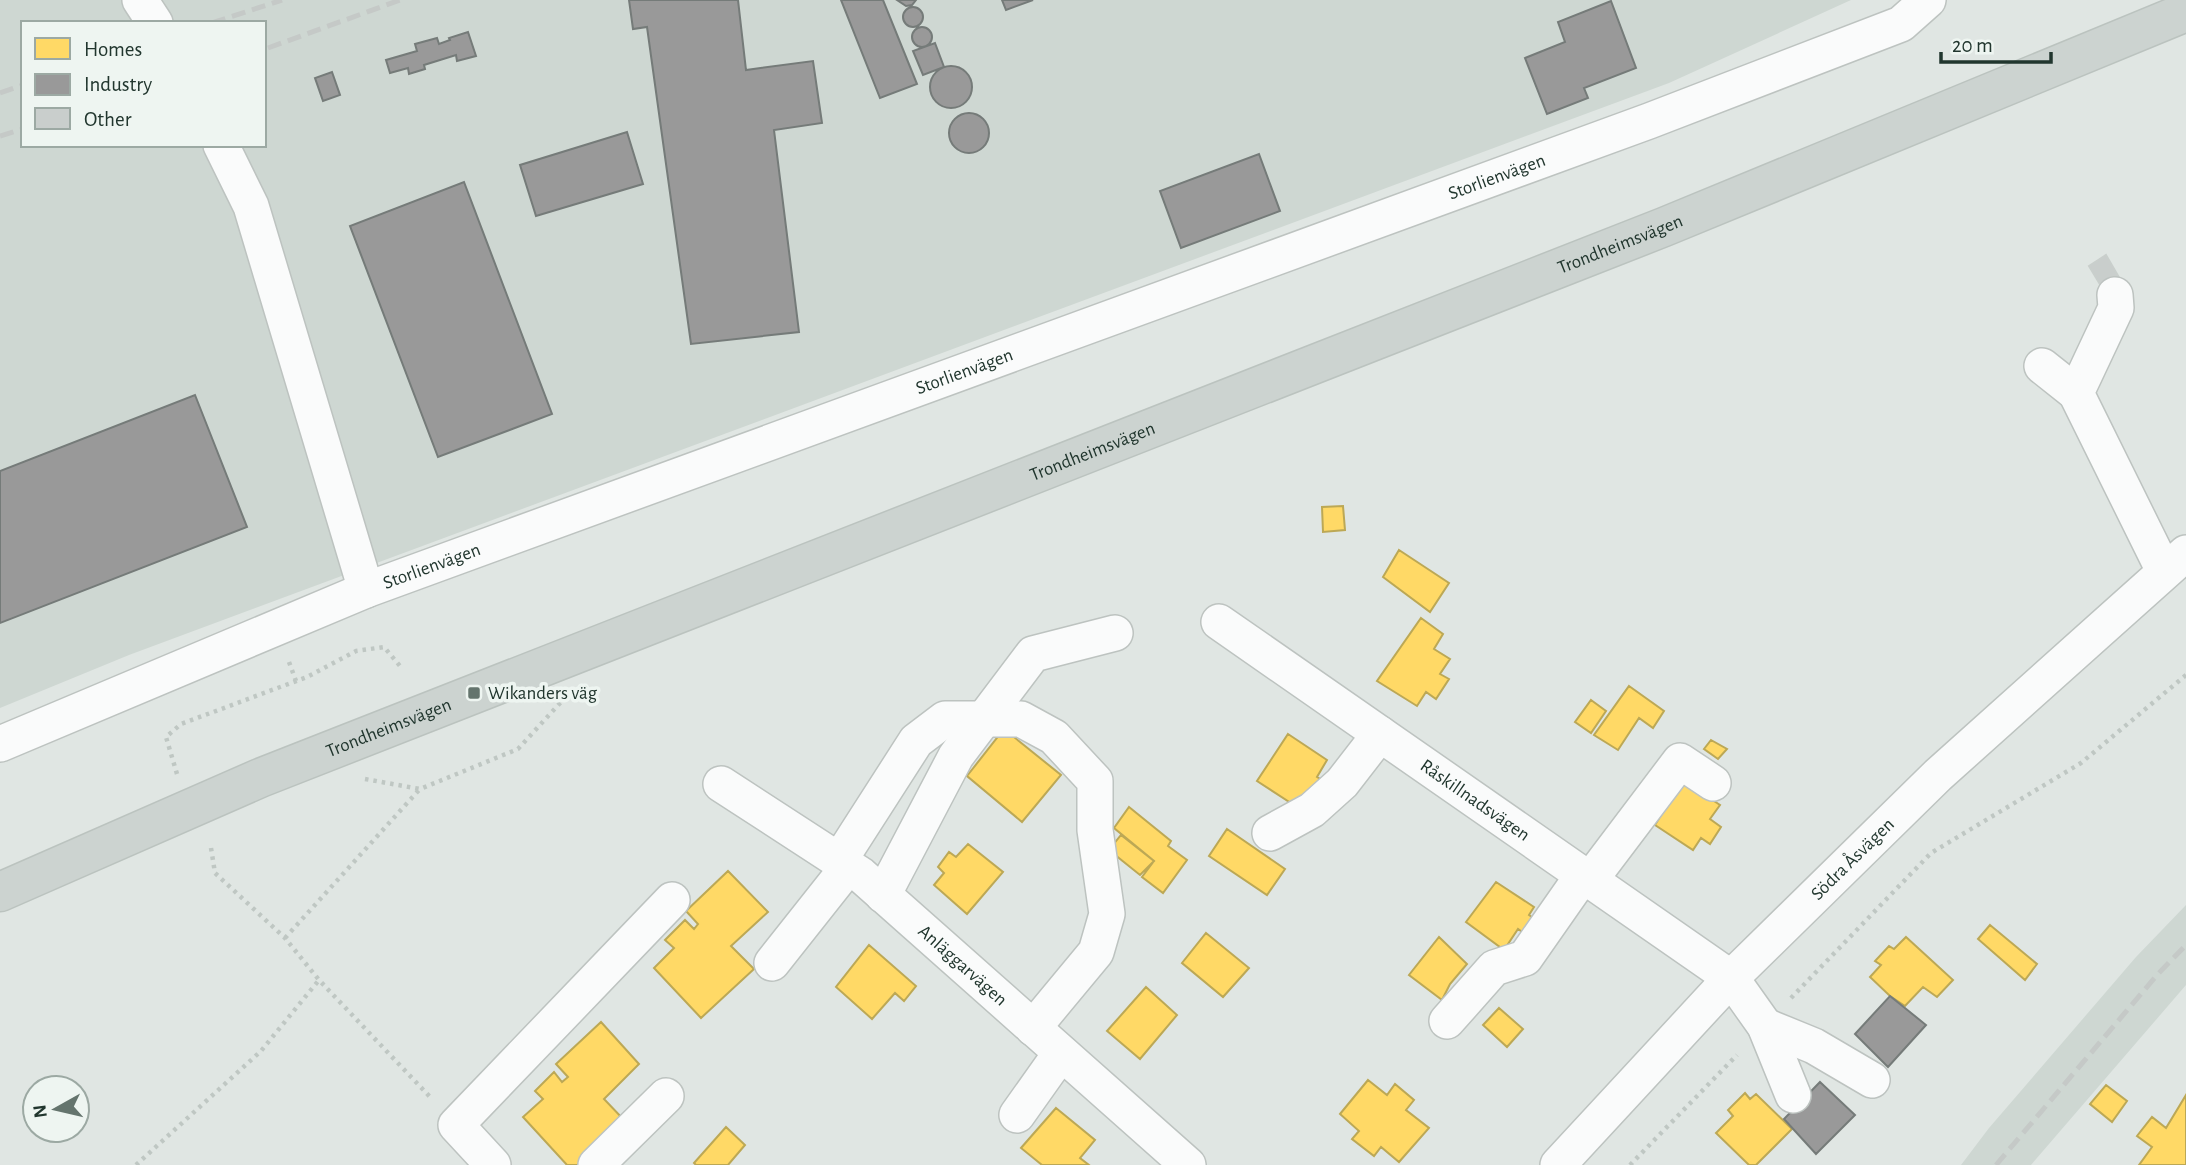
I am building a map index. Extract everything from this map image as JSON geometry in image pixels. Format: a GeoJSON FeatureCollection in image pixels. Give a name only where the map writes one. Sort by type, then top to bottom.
{"type":"FeatureCollection","features":[{"type":"Feature","properties":{"kind":"main road","name":"Trondheimsvägen"},"geometry":{"type":"LineString","coordinates":[[0,892],[260,778],[1664,227],[2184,13]]}},
{"type":"Feature","properties":{"kind":"street"},"geometry":{"type":"LineString","coordinates":[[140,0],[154,21]]}},
{"type":"Feature","properties":{"kind":"street","name":"Storlienvägen"},"geometry":{"type":"LineString","coordinates":[[0,744],[366,590],[1649,121],[1901,24],[1928,0]]}},
{"type":"Feature","properties":{"kind":"street"},"geometry":{"type":"LineString","coordinates":[[222,147],[251,206],[366,590]]}},
{"type":"Feature","properties":{"kind":"street"},"geometry":{"type":"LineString","coordinates":[[2076,393],[2116,308],[2115,295]]}},
{"type":"Feature","properties":{"kind":"street"},"geometry":{"type":"LineString","coordinates":[[2042,366],[2076,393],[2175,562]]}},
{"type":"Feature","properties":{"kind":"street","name":"Södra Åsvägen"},"geometry":{"type":"LineString","coordinates":[[1558,1165],[1731,978],[1938,775],[2175,562],[2186,543]]}},
{"type":"Feature","properties":{"kind":"street","name":"Råskillnadsvägen"},"geometry":{"type":"LineString","coordinates":[[1219,622],[1731,978],[1765,1026],[1793,1095]]}},
{"type":"Feature","properties":{"kind":"street"},"geometry":{"type":"LineString","coordinates":[[883,895],[956,756],[1033,654],[1115,633]]}},
{"type":"Feature","properties":{"kind":"street"},"geometry":{"type":"LineString","coordinates":[[772,963],[844,864],[916,741],[945,719],[1021,719],[1054,737],[1095,781],[1094,830],[1107,914],[1096,953],[1033,1028]]}},
{"type":"Feature","properties":{"kind":"street"},"geometry":{"type":"LineString","coordinates":[[1270,834],[1322,802],[1342,783],[1380,734]]}},
{"type":"Feature","properties":{"kind":"street"},"geometry":{"type":"LineString","coordinates":[[1447,1021],[1494,968],[1525,958],[1680,761],[1713,783]]}},
{"type":"Feature","properties":{"kind":"street","name":"Anläggarvägen"},"geometry":{"type":"LineString","coordinates":[[721,784],[844,864],[883,895],[1188,1165]]}},
{"type":"Feature","properties":{"kind":"street"},"geometry":{"type":"LineString","coordinates":[[493,1165],[456,1125],[672,900]]}},
{"type":"Feature","properties":{"kind":"street"},"geometry":{"type":"LineString","coordinates":[[1765,1026],[1814,1046],[1872,1080]]}},
{"type":"Feature","properties":{"kind":"street"},"geometry":{"type":"LineString","coordinates":[[1017,1115],[1061,1052]]}},
{"type":"Feature","properties":{"kind":"street"},"geometry":{"type":"LineString","coordinates":[[596,1165],[666,1096]]}},
{"type":"Feature","properties":{"kind":"path"},"geometry":{"type":"LineString","coordinates":[[178,779],[166,737],[181,724],[307,677],[356,651],[384,647],[400,666]]}},
{"type":"Feature","properties":{"kind":"path"},"geometry":{"type":"LineString","coordinates":[[1630,1165],[1931,853],[2081,763],[2186,675]]}},
{"type":"Feature","properties":{"kind":"path"},"geometry":{"type":"LineString","coordinates":[[285,938],[420,789]]}},
{"type":"Feature","properties":{"kind":"path"},"geometry":{"type":"LineString","coordinates":[[211,848],[215,873],[285,938],[319,979],[456,1125]]}},
{"type":"Feature","properties":{"kind":"path"},"geometry":{"type":"LineString","coordinates":[[136,1165],[261,1051],[319,979]]}},
{"type":"Feature","properties":{"kind":"shaded area"},"geometry":{"type":"Polygon","coordinates":[[[0,0],[1851,0],[1669,83],[129,655],[0,708],[0,0]]]}},
{"type":"Feature","properties":{"kind":"shaded area"},"geometry":{"type":"Polygon","coordinates":[[[2186,905],[2186,985],[2031,1165],[1961,1165],[1989,1128],[2136,957],[2186,905]]]}},
{"type":"Feature","properties":{"kind":"building: Homes"},"geometry":{"type":"Polygon","coordinates":[[[1343,506],[1345,530],[1323,532],[1322,507],[1343,506]]]}},
{"type":"Feature","properties":{"kind":"building: Homes"},"geometry":{"type":"Polygon","coordinates":[[[1399,550],[1449,583],[1430,612],[1383,577],[1399,550]]]}},
{"type":"Feature","properties":{"kind":"building: Homes"},"geometry":{"type":"Polygon","coordinates":[[[1421,618],[1443,634],[1434,649],[1450,659],[1440,674],[1449,679],[1436,699],[1426,692],[1417,706],[1377,681],[1421,618]]]}},
{"type":"Feature","properties":{"kind":"building: Homes"},"geometry":{"type":"Polygon","coordinates":[[[1629,686],[1664,711],[1653,728],[1639,718],[1618,750],[1594,735],[1629,686]]]}},
{"type":"Feature","properties":{"kind":"building: Homes"},"geometry":{"type":"Polygon","coordinates":[[[1591,700],[1606,711],[1591,733],[1575,722],[1591,700]]]}},
{"type":"Feature","properties":{"kind":"building: Homes"},"geometry":{"type":"Polygon","coordinates":[[[1004,729],[1061,775],[1022,822],[967,776],[1004,729]]]}},
{"type":"Feature","properties":{"kind":"building: Homes"},"geometry":{"type":"Polygon","coordinates":[[[1288,734],[1327,760],[1317,777],[1322,780],[1297,807],[1257,781],[1288,734]]]}},
{"type":"Feature","properties":{"kind":"building: Homes"},"geometry":{"type":"Polygon","coordinates":[[[1711,740],[1727,749],[1718,759],[1704,749],[1711,740]]]}},
{"type":"Feature","properties":{"kind":"building: Homes"},"geometry":{"type":"Polygon","coordinates":[[[1682,780],[1720,805],[1710,819],[1721,827],[1710,844],[1701,838],[1693,850],[1655,825],[1682,780]]]}},
{"type":"Feature","properties":{"kind":"building: Homes"},"geometry":{"type":"Polygon","coordinates":[[[1129,807],[1171,841],[1168,846],[1187,860],[1163,893],[1142,877],[1154,861],[1114,828],[1129,807]]]}},
{"type":"Feature","properties":{"kind":"building: Homes"},"geometry":{"type":"Polygon","coordinates":[[[1227,829],[1285,869],[1267,895],[1209,856],[1227,829]]]}},
{"type":"Feature","properties":{"kind":"building: Homes"},"geometry":{"type":"Polygon","coordinates":[[[1121,835],[1154,861],[1140,875],[1109,850],[1121,835]]]}},
{"type":"Feature","properties":{"kind":"building: Homes"},"geometry":{"type":"Polygon","coordinates":[[[968,844],[1003,872],[967,914],[934,885],[944,873],[938,867],[949,852],[956,857],[968,844]]]}},
{"type":"Feature","properties":{"kind":"building: Homes"},"geometry":{"type":"Polygon","coordinates":[[[728,871],[768,912],[731,946],[754,969],[701,1018],[654,968],[674,948],[665,940],[685,920],[694,929],[698,924],[686,911],[728,871]]]}},
{"type":"Feature","properties":{"kind":"building: Homes"},"geometry":{"type":"Polygon","coordinates":[[[1496,882],[1534,907],[1529,915],[1536,920],[1525,934],[1518,929],[1504,950],[1466,922],[1496,882]]]}},
{"type":"Feature","properties":{"kind":"building: Homes"},"geometry":{"type":"Polygon","coordinates":[[[1990,925],[2037,964],[2025,980],[1978,939],[1990,925]]]}},
{"type":"Feature","properties":{"kind":"building: Homes"},"geometry":{"type":"Polygon","coordinates":[[[1206,933],[1249,968],[1223,997],[1182,963],[1206,933]]]}},
{"type":"Feature","properties":{"kind":"building: Homes"},"geometry":{"type":"Polygon","coordinates":[[[1439,937],[1467,964],[1450,984],[1442,1000],[1409,975],[1439,937]]]}},
{"type":"Feature","properties":{"kind":"building: Homes"},"geometry":{"type":"Polygon","coordinates":[[[1906,937],[1953,980],[1937,997],[1923,987],[1905,1006],[1870,977],[1881,965],[1875,961],[1889,946],[1894,949],[1906,937]]]}},
{"type":"Feature","properties":{"kind":"building: Homes"},"geometry":{"type":"Polygon","coordinates":[[[869,945],[916,986],[904,1001],[895,993],[872,1019],[836,987],[869,945]]]}},
{"type":"Feature","properties":{"kind":"building: Homes"},"geometry":{"type":"Polygon","coordinates":[[[1146,987],[1177,1015],[1140,1059],[1107,1031],[1146,987]]]}},
{"type":"Feature","properties":{"kind":"building: Homes"},"geometry":{"type":"Polygon","coordinates":[[[1499,1008],[1523,1029],[1507,1047],[1483,1025],[1499,1008]]]}},
{"type":"Feature","properties":{"kind":"building: Homes"},"geometry":{"type":"Polygon","coordinates":[[[601,1022],[639,1064],[604,1099],[625,1121],[580,1165],[567,1165],[523,1117],[543,1099],[535,1091],[554,1072],[562,1082],[568,1077],[556,1064],[601,1022]]]}},
{"type":"Feature","properties":{"kind":"building: Homes"},"geometry":{"type":"Polygon","coordinates":[[[1368,1080],[1387,1095],[1395,1084],[1414,1100],[1406,1110],[1429,1128],[1399,1162],[1381,1147],[1374,1156],[1352,1139],[1359,1131],[1340,1114],[1368,1080]]]}},
{"type":"Feature","properties":{"kind":"building: Homes"},"geometry":{"type":"Polygon","coordinates":[[[2106,1085],[2127,1101],[2112,1122],[2090,1104],[2106,1085]]]}},
{"type":"Feature","properties":{"kind":"building: Homes"},"geometry":{"type":"Polygon","coordinates":[[[1745,1093],[1750,1099],[1756,1094],[1792,1129],[1756,1165],[1749,1165],[1716,1133],[1733,1116],[1728,1110],[1745,1093]]]}},
{"type":"Feature","properties":{"kind":"building: Homes"},"geometry":{"type":"Polygon","coordinates":[[[2186,1095],[2186,1165],[2139,1165],[2152,1147],[2137,1136],[2152,1117],[2166,1128],[2186,1095]]]}},
{"type":"Feature","properties":{"kind":"building: Homes"},"geometry":{"type":"Polygon","coordinates":[[[1056,1108],[1095,1140],[1080,1158],[1089,1165],[1042,1165],[1021,1148],[1056,1108]]]}},
{"type":"Feature","properties":{"kind":"building: Homes"},"geometry":{"type":"Polygon","coordinates":[[[726,1127],[745,1145],[728,1165],[696,1165],[694,1163],[726,1127]]]}},
{"type":"Feature","properties":{"kind":"building: Industry"},"geometry":{"type":"Polygon","coordinates":[[[629,0],[738,0],[746,70],[813,61],[822,123],[774,130],[799,332],[691,344],[647,27],[633,29],[629,0]]]}},
{"type":"Feature","properties":{"kind":"building: Industry"},"geometry":{"type":"Polygon","coordinates":[[[841,0],[883,0],[917,84],[880,98],[841,0]]]}},
{"type":"Feature","properties":{"kind":"building: Industry"},"geometry":{"type":"Polygon","coordinates":[[[897,0],[916,0],[912,5],[906,6],[897,0]]]}},
{"type":"Feature","properties":{"kind":"building: Industry"},"geometry":{"type":"Polygon","coordinates":[[[1002,0],[1033,0],[1006,10],[1002,0]]]}},
{"type":"Feature","properties":{"kind":"building: Industry"},"geometry":{"type":"Polygon","coordinates":[[[1611,1],[1636,68],[1584,88],[1588,98],[1547,114],[1525,58],[1565,42],[1558,22],[1611,1]]]}},
{"type":"Feature","properties":{"kind":"building: Industry"},"geometry":{"type":"Polygon","coordinates":[[[913,7],[920,10],[923,17],[920,24],[913,27],[906,24],[903,17],[906,10],[913,7]]]}},
{"type":"Feature","properties":{"kind":"building: Industry"},"geometry":{"type":"Polygon","coordinates":[[[922,27],[929,30],[932,37],[929,44],[922,47],[915,44],[912,37],[915,30],[922,27]]]}},
{"type":"Feature","properties":{"kind":"building: Industry"},"geometry":{"type":"Polygon","coordinates":[[[468,32],[476,56],[457,61],[456,55],[424,65],[425,69],[409,74],[408,68],[390,73],[386,60],[417,51],[415,44],[437,38],[439,44],[468,32]]]}},
{"type":"Feature","properties":{"kind":"building: Industry"},"geometry":{"type":"Polygon","coordinates":[[[935,43],[944,67],[923,75],[913,51],[935,43]]]}},
{"type":"Feature","properties":{"kind":"building: Industry"},"geometry":{"type":"Polygon","coordinates":[[[951,66],[966,72],[972,87],[966,102],[951,108],[936,102],[930,87],[936,72],[951,66]]]}},
{"type":"Feature","properties":{"kind":"building: Industry"},"geometry":{"type":"Polygon","coordinates":[[[332,72],[340,95],[323,101],[315,78],[332,72]]]}},
{"type":"Feature","properties":{"kind":"building: Industry"},"geometry":{"type":"Polygon","coordinates":[[[969,113],[977,114],[983,119],[988,125],[988,141],[983,147],[977,152],[969,153],[961,152],[955,147],[950,141],[949,133],[950,125],[955,119],[961,114],[969,113]]]}},
{"type":"Feature","properties":{"kind":"building: Industry"},"geometry":{"type":"Polygon","coordinates":[[[627,132],[643,184],[536,216],[520,165],[627,132]]]}},
{"type":"Feature","properties":{"kind":"building: Industry"},"geometry":{"type":"Polygon","coordinates":[[[1259,154],[1280,211],[1181,248],[1160,191],[1259,154]]]}},
{"type":"Feature","properties":{"kind":"building: Industry"},"geometry":{"type":"Polygon","coordinates":[[[464,182],[552,414],[438,457],[350,226],[464,182]]]}},
{"type":"Feature","properties":{"kind":"building: Industry"},"geometry":{"type":"Polygon","coordinates":[[[195,395],[247,527],[0,623],[0,471],[195,395]]]}},
{"type":"Feature","properties":{"kind":"building: Industry"},"geometry":{"type":"Polygon","coordinates":[[[1890,996],[1926,1025],[1888,1067],[1855,1034],[1890,996]]]}},
{"type":"Feature","properties":{"kind":"building: Industry"},"geometry":{"type":"Polygon","coordinates":[[[1820,1082],[1855,1115],[1816,1154],[1784,1119],[1820,1082]]]}},
{"type":"Feature","properties":{"kind":"building: Other"},"geometry":{"type":"Polygon","coordinates":[[[2106,255],[2121,281],[2104,291],[2089,266],[2106,255]]]}},
{"type":"Feature","properties":{"kind":"railway"},"geometry":{"type":"LineString","coordinates":[[218,21],[282,0]]}},
{"type":"Feature","properties":{"kind":"railway"},"geometry":{"type":"LineString","coordinates":[[268,48],[400,0]]}},
{"type":"Feature","properties":{"kind":"railway"},"geometry":{"type":"LineString","coordinates":[[0,93],[21,86]]}},
{"type":"Feature","properties":{"kind":"railway"},"geometry":{"type":"LineString","coordinates":[[0,136],[21,130]]}},
{"type":"Feature","properties":{"kind":"railway"},"geometry":{"type":"LineString","coordinates":[[1996,1165],[2157,975],[2186,945]]}},
{"type":"Feature","properties":{"kind":"place","name":"Wikanders väg"},"geometry":{"type":"Point","coordinates":[474,693]}}]}
